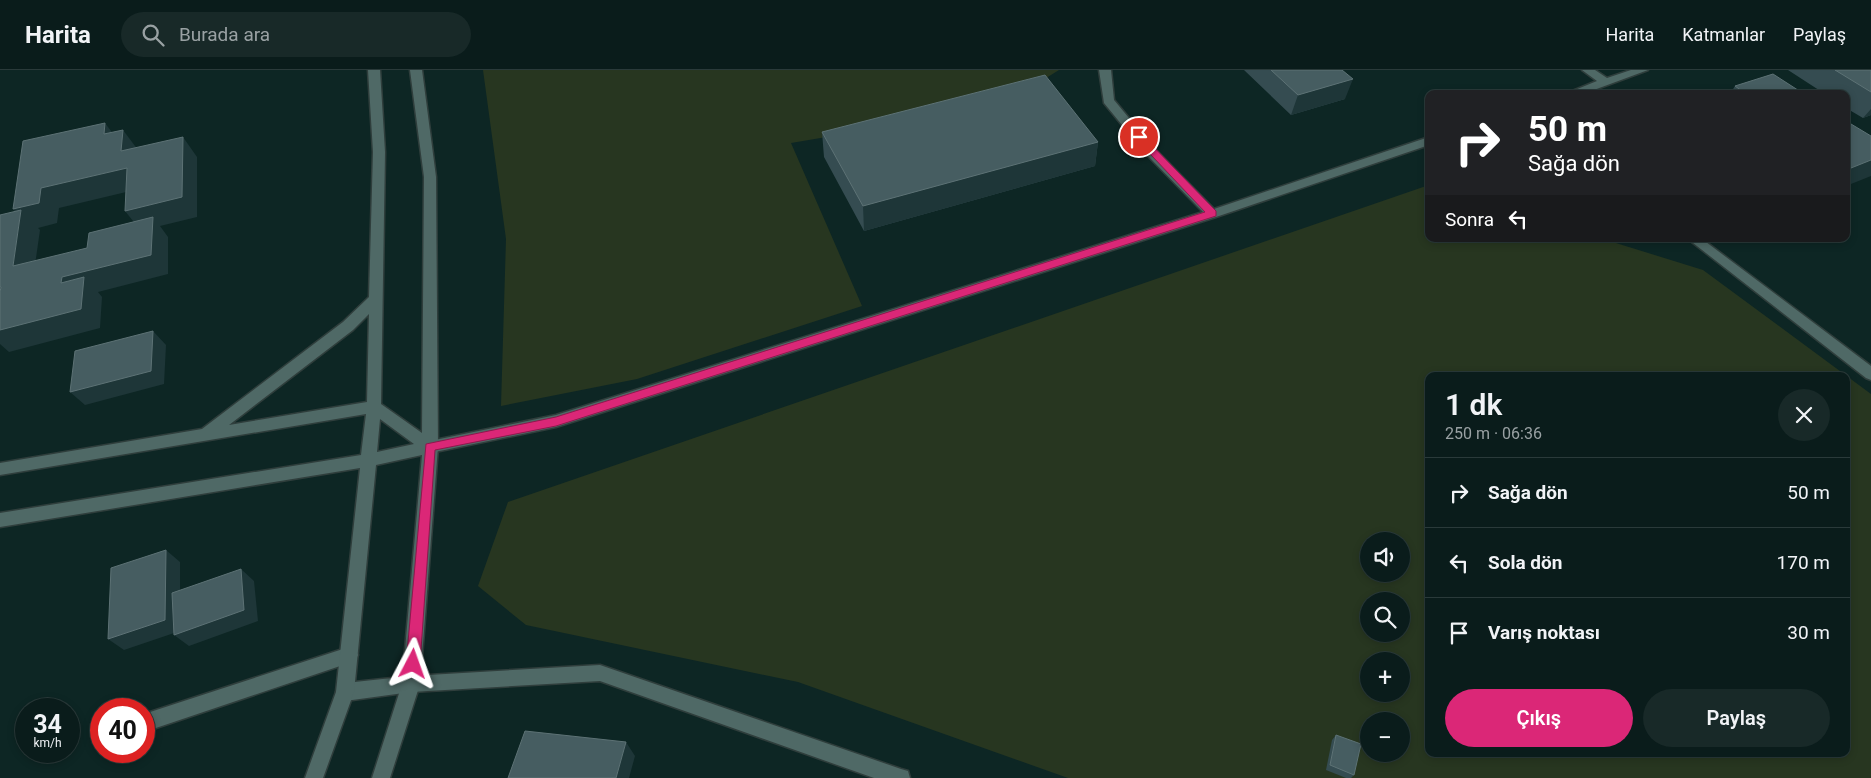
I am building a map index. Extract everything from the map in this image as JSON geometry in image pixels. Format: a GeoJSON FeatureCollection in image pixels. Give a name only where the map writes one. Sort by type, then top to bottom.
{"type":"FeatureCollection","features":[{"type":"Feature","properties":{"kind":"street"},"geometry":{"type":"LineString","coordinates":[[314,778],[344,692],[374,407],[379,152],[374,70]]}},
{"type":"Feature","properties":{"kind":"street"},"geometry":{"type":"LineString","coordinates":[[381,778],[411,684],[430,447],[430,177],[416,70]]}},
{"type":"Feature","properties":{"kind":"street"},"geometry":{"type":"LineString","coordinates":[[1105,70],[1108,101],[1149,150],[1212,214]]}},
{"type":"Feature","properties":{"kind":"street"},"geometry":{"type":"LineString","coordinates":[[1588,70],[1605,82]]}},
{"type":"Feature","properties":{"kind":"street"},"geometry":{"type":"LineString","coordinates":[[1582,90],[1642,70]]}},
{"type":"Feature","properties":{"kind":"street"},"geometry":{"type":"LineString","coordinates":[[0,520],[369,460],[556,421],[1212,214],[1425,142]]}},
{"type":"Feature","properties":{"kind":"street"},"geometry":{"type":"LineString","coordinates":[[1698,242],[1871,374]]}},
{"type":"Feature","properties":{"kind":"street"},"geometry":{"type":"LineString","coordinates":[[207,435],[348,326],[375,300]]}},
{"type":"Feature","properties":{"kind":"street"},"geometry":{"type":"LineString","coordinates":[[0,469],[374,407],[430,447]]}},
{"type":"Feature","properties":{"kind":"street"},"geometry":{"type":"LineString","coordinates":[[155,719],[349,655]]}},
{"type":"Feature","properties":{"kind":"street"},"geometry":{"type":"LineString","coordinates":[[344,692],[411,684],[600,673],[901,778]]}},
{"type":"Feature","properties":{"kind":"green space"},"geometry":{"type":"Polygon","coordinates":[[[483,70],[1059,70],[998,108],[791,143],[862,306],[637,379],[501,406],[506,239],[483,70]]]}},
{"type":"Feature","properties":{"kind":"green space"},"geometry":{"type":"Polygon","coordinates":[[[1425,186],[1425,242],[1613,242],[1703,270],[1841,372],[1425,372],[1425,757],[1850,757],[1850,378],[1871,394],[1871,778],[1068,778],[798,682],[526,625],[478,586],[508,502],[1425,186]]]}},
{"type":"Feature","properties":{"kind":"building"},"geometry":{"type":"Polygon","coordinates":[[[1271,70],[1342,70],[1353,79],[1298,95],[1271,70]]]}},
{"type":"Feature","properties":{"kind":"building"},"geometry":{"type":"Polygon","coordinates":[[[1835,70],[1871,70],[1871,92],[1835,70]]]}},
{"type":"Feature","properties":{"kind":"building"},"geometry":{"type":"Polygon","coordinates":[[[1773,74],[1798,90],[1740,90],[1735,86],[1773,74]]]}},
{"type":"Feature","properties":{"kind":"building"},"geometry":{"type":"Polygon","coordinates":[[[1045,75],[1098,142],[863,206],[822,132],[1045,75]]]}},
{"type":"Feature","properties":{"kind":"building"},"geometry":{"type":"Polygon","coordinates":[[[105,123],[104,134],[123,130],[121,151],[183,137],[182,197],[125,211],[127,168],[41,188],[39,203],[13,209],[23,141],[105,123]]]}},
{"type":"Feature","properties":{"kind":"building"},"geometry":{"type":"Polygon","coordinates":[[[1850,123],[1871,136],[1871,160],[1850,168],[1850,123]]]}},
{"type":"Feature","properties":{"kind":"building"},"geometry":{"type":"Polygon","coordinates":[[[21,210],[13,266],[87,248],[89,233],[153,217],[151,255],[62,277],[61,283],[84,277],[81,309],[0,330],[0,215],[21,210]]]}},
{"type":"Feature","properties":{"kind":"building"},"geometry":{"type":"Polygon","coordinates":[[[153,331],[151,371],[70,392],[75,351],[153,331]]]}},
{"type":"Feature","properties":{"kind":"building"},"geometry":{"type":"Polygon","coordinates":[[[166,550],[165,620],[108,639],[111,568],[166,550]]]}},
{"type":"Feature","properties":{"kind":"building"},"geometry":{"type":"Polygon","coordinates":[[[241,569],[244,610],[174,635],[172,593],[241,569]]]}},
{"type":"Feature","properties":{"kind":"building"},"geometry":{"type":"Polygon","coordinates":[[[525,731],[626,742],[616,778],[508,778],[525,731]]]}},
{"type":"Feature","properties":{"kind":"building"},"geometry":{"type":"Polygon","coordinates":[[[1336,735],[1360,744],[1354,775],[1330,765],[1336,735]]]}},
{"type":"Feature","properties":{"kind":"route"},"geometry":{"type":"LineString","coordinates":[[413,664],[430,447],[556,421],[1212,214],[1149,150],[1139,137]]}}]}
